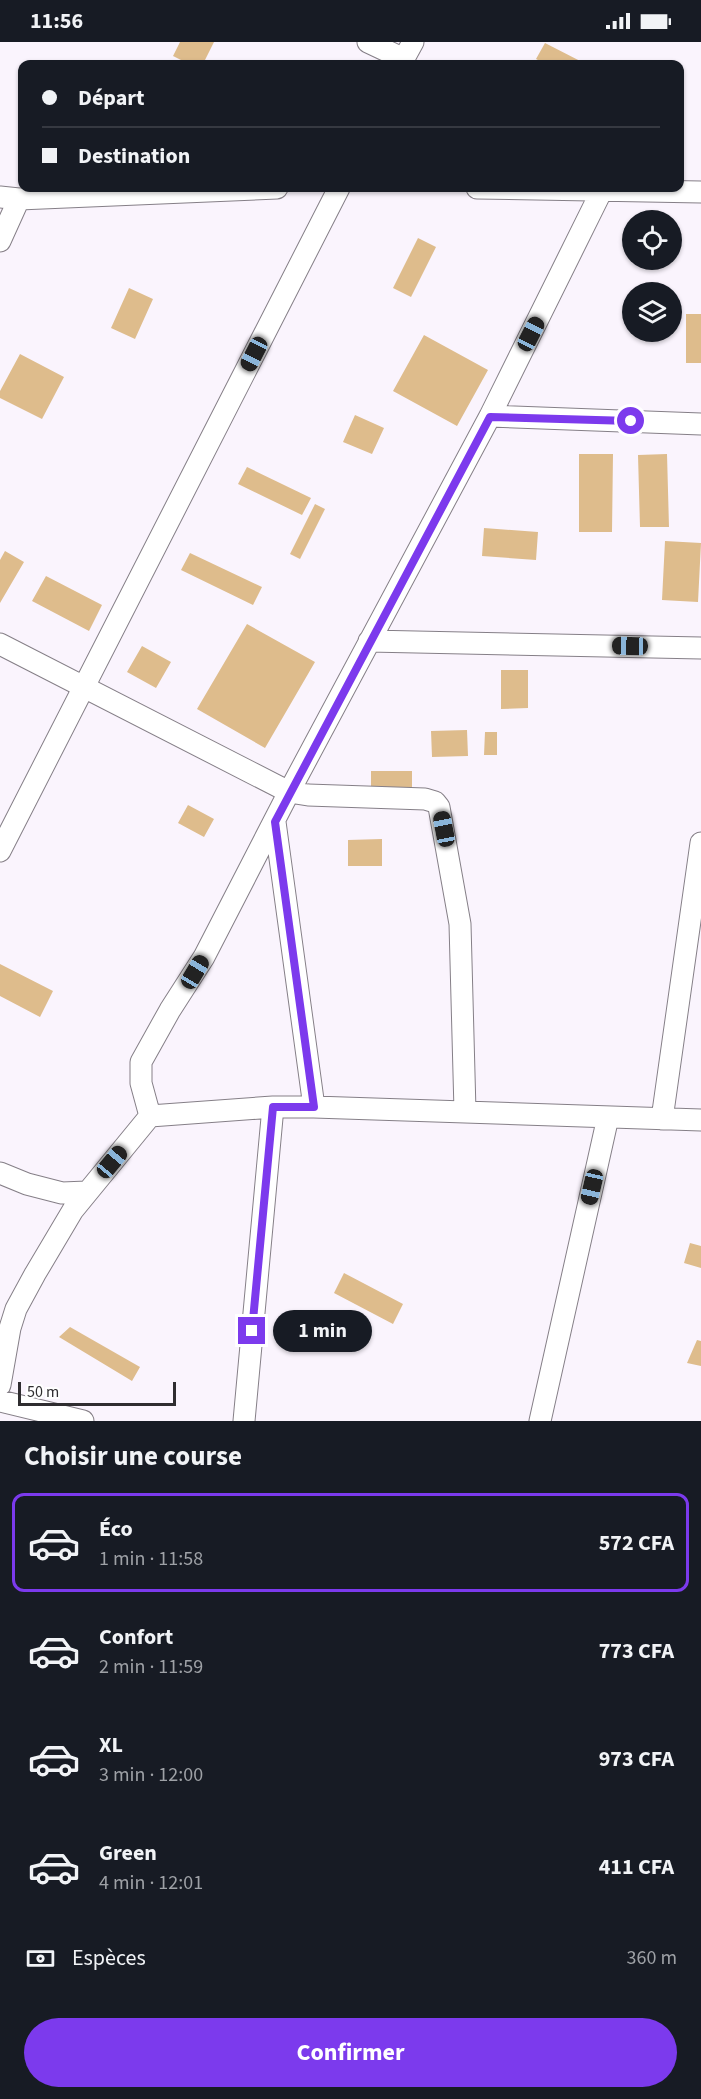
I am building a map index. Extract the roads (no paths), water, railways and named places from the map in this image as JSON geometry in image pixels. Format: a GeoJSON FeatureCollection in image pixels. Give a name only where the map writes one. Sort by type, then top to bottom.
{"type":"FeatureCollection","features":[{"type":"Feature","properties":{"kind":"street"},"geometry":{"type":"LineString","coordinates":[[368,42],[406,55]]}},
{"type":"Feature","properties":{"kind":"street"},"geometry":{"type":"LineString","coordinates":[[0,241],[9,198],[170,192]]}},
{"type":"Feature","properties":{"kind":"street"},"geometry":{"type":"LineString","coordinates":[[0,851],[337,192]]}},
{"type":"Feature","properties":{"kind":"street"},"geometry":{"type":"LineString","coordinates":[[150,1116],[141,1083],[141,1062],[170,1010],[204,957],[289,792],[490,417],[601,192]]}},
{"type":"Feature","properties":{"kind":"street"},"geometry":{"type":"LineString","coordinates":[[684,192],[701,192]]}},
{"type":"Feature","properties":{"kind":"street"},"geometry":{"type":"LineString","coordinates":[[490,417],[701,423]]}},
{"type":"Feature","properties":{"kind":"street"},"geometry":{"type":"LineString","coordinates":[[369,641],[701,648]]}},
{"type":"Feature","properties":{"kind":"street"},"geometry":{"type":"LineString","coordinates":[[0,644],[289,792],[308,795],[425,799],[435,802],[440,807],[460,924],[465,1111]]}},
{"type":"Feature","properties":{"kind":"street"},"geometry":{"type":"LineString","coordinates":[[275,822],[314,1107]]}},
{"type":"Feature","properties":{"kind":"street"},"geometry":{"type":"LineString","coordinates":[[662,1119],[701,843]]}},
{"type":"Feature","properties":{"kind":"street"},"geometry":{"type":"LineString","coordinates":[[244,1421],[273,1107]]}},
{"type":"Feature","properties":{"kind":"street"},"geometry":{"type":"LineString","coordinates":[[0,1385],[10,1328],[16,1309],[64,1225],[87,1192],[150,1116],[273,1107],[314,1107],[701,1120]]}},
{"type":"Feature","properties":{"kind":"street"},"geometry":{"type":"LineString","coordinates":[[540,1421],[608,1117]]}},
{"type":"Feature","properties":{"kind":"street"},"geometry":{"type":"LineString","coordinates":[[0,1173],[27,1184],[62,1193],[87,1192]]}},
{"type":"Feature","properties":{"kind":"street"},"geometry":{"type":"LineString","coordinates":[[0,1401],[83,1421]]}}]}
